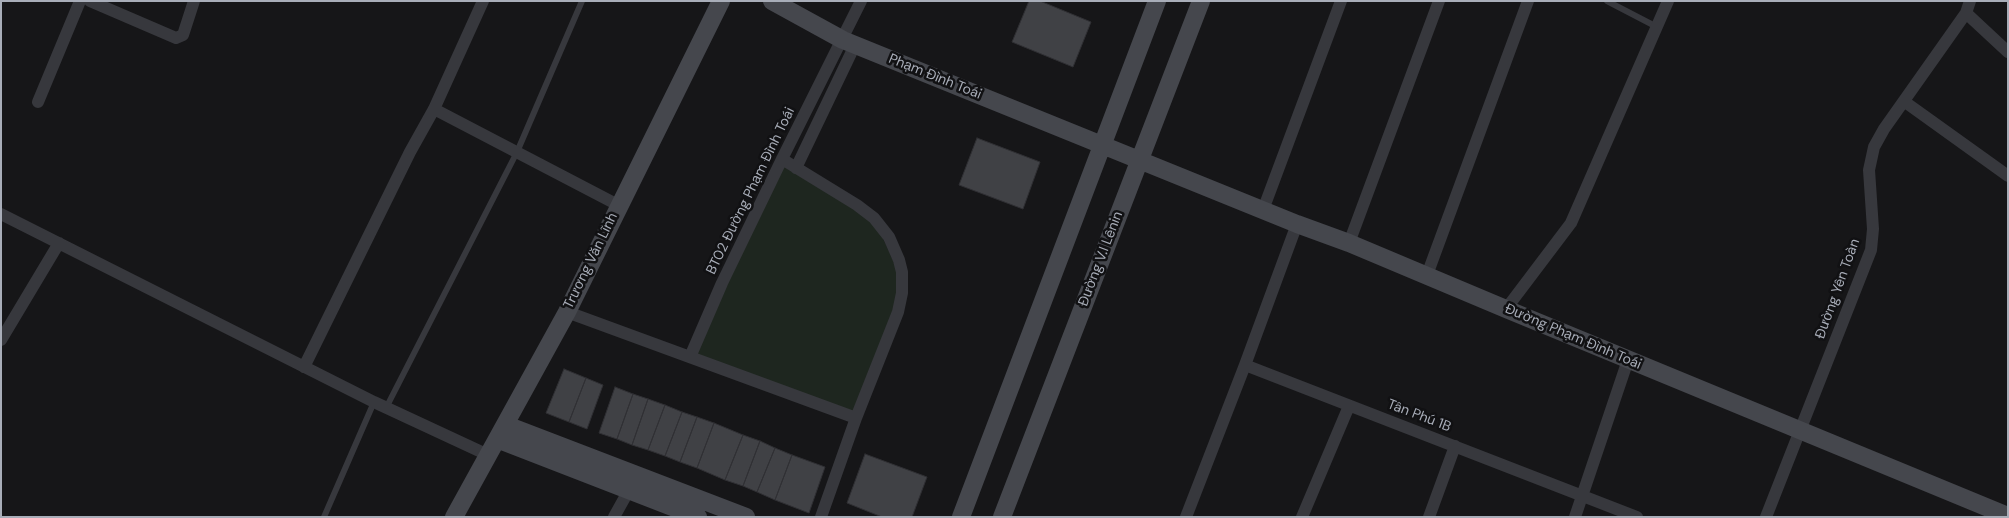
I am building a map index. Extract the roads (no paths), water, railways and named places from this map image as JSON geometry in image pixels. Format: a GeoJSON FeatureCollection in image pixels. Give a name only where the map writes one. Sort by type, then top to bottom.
{"type":"FeatureCollection","features":[{"type":"Feature","properties":{"kind":"street"},"geometry":{"type":"LineString","coordinates":[[38,102],[80,1]]}},
{"type":"Feature","properties":{"kind":"street"},"geometry":{"type":"LineString","coordinates":[[90,1],[176,38],[183,35],[194,1]]}},
{"type":"Feature","properties":{"kind":"street"},"geometry":{"type":"LineString","coordinates":[[304,367],[410,152],[434,109],[484,1]]}},
{"type":"Feature","properties":{"kind":"street","name":"Trương Văn Lĩnh"},"geometry":{"type":"LineString","coordinates":[[454,517],[567,312],[618,205],[721,1]]}},
{"type":"Feature","properties":{"kind":"street","name":"Phạm Đình Toái"},"geometry":{"type":"LineString","coordinates":[[772,1],[849,42],[1139,159]]}},
{"type":"Feature","properties":{"kind":"street"},"geometry":{"type":"LineString","coordinates":[[796,168],[849,42],[861,1]]}},
{"type":"Feature","properties":{"kind":"street"},"geometry":{"type":"LineString","coordinates":[[961,517],[1156,1]]}},
{"type":"Feature","properties":{"kind":"street","name":"Đường V.I Lênin"},"geometry":{"type":"LineString","coordinates":[[1002,517],[1201,1]]}},
{"type":"Feature","properties":{"kind":"street"},"geometry":{"type":"LineString","coordinates":[[1263,210],[1341,1]]}},
{"type":"Feature","properties":{"kind":"street"},"geometry":{"type":"LineString","coordinates":[[1349,242],[1439,1]]}},
{"type":"Feature","properties":{"kind":"street"},"geometry":{"type":"LineString","coordinates":[[1427,275],[1528,1]]}},
{"type":"Feature","properties":{"kind":"street"},"geometry":{"type":"LineString","coordinates":[[1506,309],[1570,223],[1668,1]]}},
{"type":"Feature","properties":{"kind":"street"},"geometry":{"type":"LineString","coordinates":[[1968,7],[2008,52]]}},
{"type":"Feature","properties":{"kind":"street","name":"Đường Yên Toàn"},"geometry":{"type":"LineString","coordinates":[[1766,517],[1871,250],[1873,229],[1869,170],[1874,147],[1884,129],[1905,102],[1968,7]]}},
{"type":"Feature","properties":{"kind":"street","name":"BT02 Đường Phạm Đình Toái"},"geometry":{"type":"LineString","coordinates":[[690,357],[722,284],[782,159],[849,42]]}},
{"type":"Feature","properties":{"kind":"street"},"geometry":{"type":"LineString","coordinates":[[1905,102],[2008,176]]}},
{"type":"Feature","properties":{"kind":"street"},"geometry":{"type":"LineString","coordinates":[[434,109],[618,205]]}},
{"type":"Feature","properties":{"kind":"street"},"geometry":{"type":"LineString","coordinates":[[782,159],[857,205],[874,218],[889,237],[899,260],[903,283],[898,312],[856,418],[821,517]]}},
{"type":"Feature","properties":{"kind":"street","name":"Đường Phạm Đình Toái"},"geometry":{"type":"LineString","coordinates":[[1139,159],[1297,224],[1349,242],[1628,360],[2008,516]]}},
{"type":"Feature","properties":{"kind":"street"},"geometry":{"type":"LineString","coordinates":[[1,214],[380,405],[488,455]]}},
{"type":"Feature","properties":{"kind":"street"},"geometry":{"type":"LineString","coordinates":[[1186,517],[1297,224]]}},
{"type":"Feature","properties":{"kind":"street"},"geometry":{"type":"LineString","coordinates":[[1,340],[59,243]]}},
{"type":"Feature","properties":{"kind":"street"},"geometry":{"type":"LineString","coordinates":[[567,312],[856,418]]}},
{"type":"Feature","properties":{"kind":"street"},"geometry":{"type":"LineString","coordinates":[[1575,517],[1628,360]]}},
{"type":"Feature","properties":{"kind":"street","name":"Tân Phú 1B"},"geometry":{"type":"LineString","coordinates":[[1245,365],[1638,517]]}},
{"type":"Feature","properties":{"kind":"street"},"geometry":{"type":"LineString","coordinates":[[1302,517],[1349,406]]}},
{"type":"Feature","properties":{"kind":"street"},"geometry":{"type":"LineString","coordinates":[[502,432],[629,490],[698,517]]}},
{"type":"Feature","properties":{"kind":"street"},"geometry":{"type":"LineString","coordinates":[[502,432],[746,517]]}},
{"type":"Feature","properties":{"kind":"street"},"geometry":{"type":"LineString","coordinates":[[1429,517],[1456,446]]}},
{"type":"Feature","properties":{"kind":"street"},"geometry":{"type":"LineString","coordinates":[[614,517],[629,490]]}},
{"type":"Feature","properties":{"kind":"lane"},"geometry":{"type":"LineString","coordinates":[[324,517],[380,405],[517,152],[582,1]]}},
{"type":"Feature","properties":{"kind":"lane"},"geometry":{"type":"LineString","coordinates":[[1607,1],[1657,27]]}}]}
